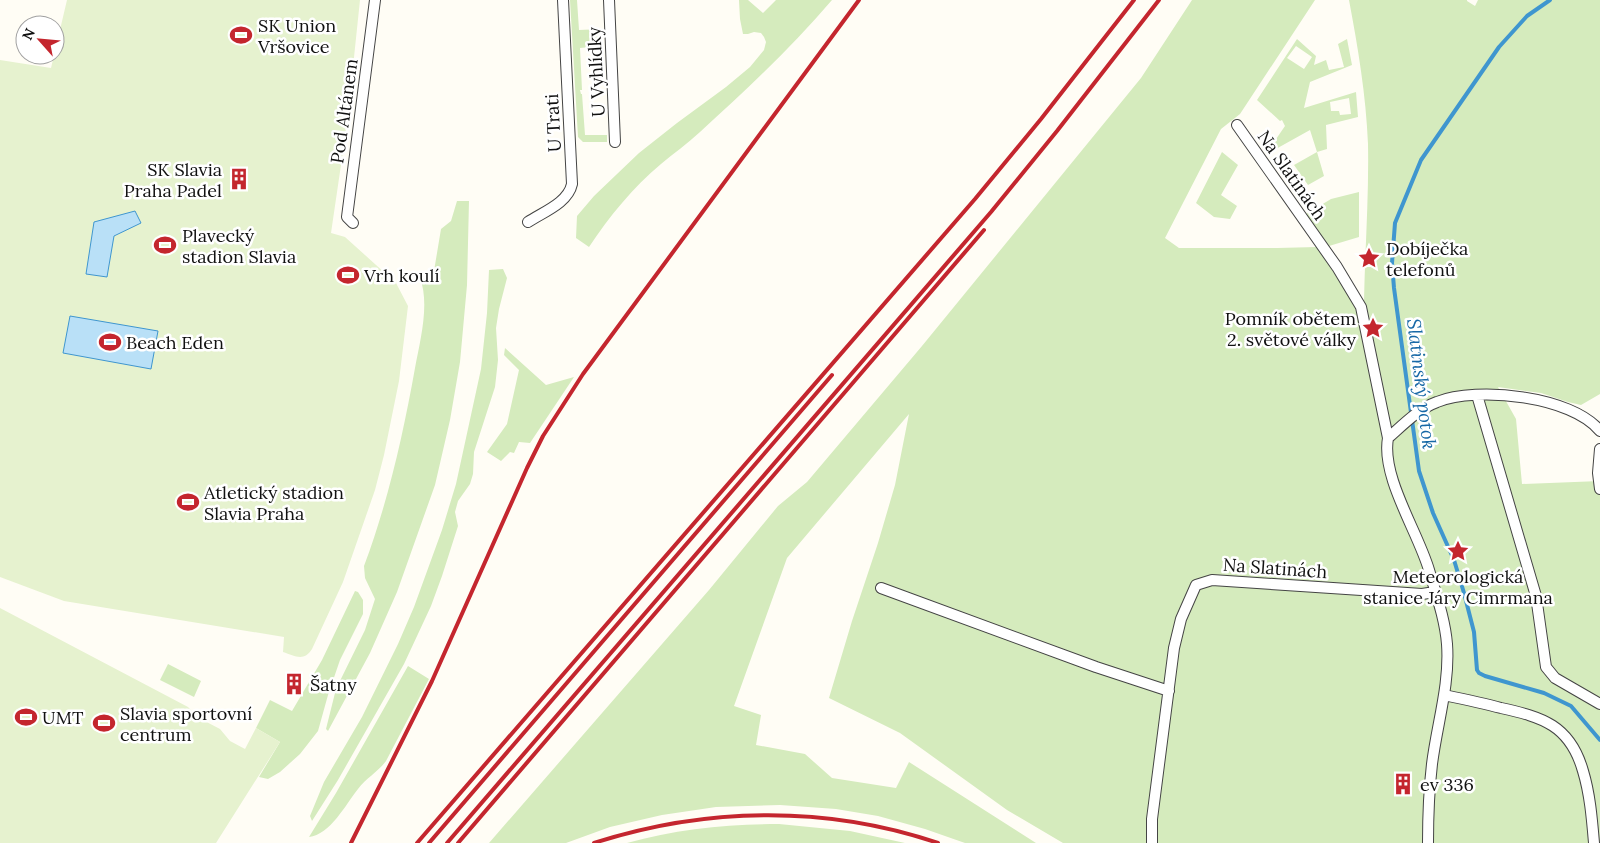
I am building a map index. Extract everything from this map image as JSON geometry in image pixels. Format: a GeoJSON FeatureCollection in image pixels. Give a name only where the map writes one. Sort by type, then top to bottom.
{"type":"FeatureCollection","features":[{"type":"Feature","properties":{"kind":"street","name":"Pod Altánem"},"geometry":{"type":"LineString","coordinates":[[353,224],[347,217],[374,0]]}},
{"type":"Feature","properties":{"kind":"street","name":"U Trati"},"geometry":{"type":"LineString","coordinates":[[528,222],[564,199],[571,188],[563,0]]}},
{"type":"Feature","properties":{"kind":"street","name":"U Vyhlídky"},"geometry":{"type":"LineString","coordinates":[[609,0],[616,142]]}},
{"type":"Feature","properties":{"kind":"street","name":"Na Slatinách"},"geometry":{"type":"LineString","coordinates":[[1237,125],[1337,267],[1362,306],[1388,438],[1386,450],[1397,491],[1424,555],[1445,628],[1447,646],[1444,695],[1432,763],[1428,804],[1428,843]]}},
{"type":"Feature","properties":{"kind":"street"},"geometry":{"type":"LineString","coordinates":[[1388,438],[1417,414],[1442,400],[1490,394],[1530,398],[1564,408],[1595,426],[1600,432]]}},
{"type":"Feature","properties":{"kind":"street"},"geometry":{"type":"LineString","coordinates":[[1477,395],[1536,596],[1546,667],[1555,678],[1600,704]]}},
{"type":"Feature","properties":{"kind":"street"},"geometry":{"type":"LineString","coordinates":[[1600,449],[1598,473],[1600,489]]}},
{"type":"Feature","properties":{"kind":"street","name":"Na Slatinách"},"geometry":{"type":"LineString","coordinates":[[1152,843],[1152,819],[1174,648],[1181,619],[1196,585],[1212,580],[1422,594],[1435,592]]}},
{"type":"Feature","properties":{"kind":"street"},"geometry":{"type":"LineString","coordinates":[[881,588],[1087,664],[1169,691]]}},
{"type":"Feature","properties":{"kind":"street"},"geometry":{"type":"LineString","coordinates":[[1444,695],[1542,719],[1562,732],[1573,748],[1583,769],[1594,843]]}},
{"type":"Feature","properties":{"kind":"green space"},"geometry":{"type":"Polygon","coordinates":[[[67,0],[360,0],[347,124],[331,233],[345,237],[396,283],[408,306],[399,381],[375,490],[343,582],[312,649],[306,656],[299,657],[283,652],[284,637],[64,601],[0,577],[0,60],[15,62],[15,65],[51,68],[52,65],[65,65],[65,15],[63,15],[67,0]]]}},
{"type":"Feature","properties":{"kind":"green space"},"geometry":{"type":"Polygon","coordinates":[[[570,0],[577,0],[579,30],[601,29],[602,46],[580,48],[582,90],[580,90],[582,94],[585,135],[607,135],[607,142],[583,142],[578,137],[570,0]]]}},
{"type":"Feature","properties":{"kind":"green space"},"geometry":{"type":"Polygon","coordinates":[[[739,0],[748,0],[763,13],[776,0],[832,0],[801,35],[751,84],[631,192],[589,247],[576,238],[577,216],[594,196],[639,153],[750,67],[764,50],[766,42],[761,33],[743,34],[739,0]]]}},
{"type":"Feature","properties":{"kind":"green space"},"geometry":{"type":"Polygon","coordinates":[[[1192,0],[1315,0],[1240,114],[1221,129],[1165,238],[1179,248],[1317,247],[1353,302],[1364,301],[1368,144],[1361,72],[1349,0],[1467,0],[1475,6],[1478,0],[1600,0],[1600,394],[1581,405],[1541,393],[1498,387],[1516,419],[1522,484],[1600,481],[1600,843],[1063,843],[1007,810],[900,733],[829,698],[895,485],[909,414],[787,558],[734,706],[761,715],[756,745],[805,754],[832,778],[896,788],[909,762],[1036,843],[965,843],[925,829],[878,816],[836,809],[780,805],[716,807],[662,815],[610,827],[566,843],[489,843],[709,590],[778,506],[807,482],[922,346],[1141,78],[1192,0]]]}},
{"type":"Feature","properties":{"kind":"green space"},"geometry":{"type":"Polygon","coordinates":[[[1297,39],[1316,56],[1314,65],[1326,60],[1329,70],[1344,67],[1338,44],[1347,39],[1352,65],[1310,82],[1304,108],[1356,92],[1358,117],[1326,125],[1327,149],[1317,152],[1310,130],[1267,154],[1264,150],[1274,142],[1285,126],[1282,120],[1280,121],[1257,100],[1297,39]],[[1296,46],[1287,58],[1304,69],[1312,57],[1296,46]],[[1349,98],[1330,102],[1331,111],[1339,111],[1340,115],[1351,114],[1349,98]]]}},
{"type":"Feature","properties":{"kind":"green space"},"geometry":{"type":"Polygon","coordinates":[[[1222,152],[1238,165],[1221,195],[1237,206],[1230,219],[1214,217],[1196,203],[1222,152]]]}},
{"type":"Feature","properties":{"kind":"green space"},"geometry":{"type":"Polygon","coordinates":[[[1317,152],[1324,176],[1308,185],[1294,165],[1317,152]]]}},
{"type":"Feature","properties":{"kind":"green space"},"geometry":{"type":"Polygon","coordinates":[[[1359,192],[1359,237],[1329,246],[1306,214],[1331,199],[1359,192]]]}},
{"type":"Feature","properties":{"kind":"green space"},"geometry":{"type":"Polygon","coordinates":[[[457,201],[469,201],[467,285],[460,362],[450,420],[435,485],[397,592],[370,653],[328,731],[326,729],[336,689],[365,630],[375,599],[365,578],[364,566],[388,493],[410,393],[424,311],[423,288],[420,278],[433,277],[441,229],[451,221],[457,201]]]}},
{"type":"Feature","properties":{"kind":"green space"},"geometry":{"type":"Polygon","coordinates":[[[503,269],[507,278],[496,328],[498,360],[495,387],[474,452],[473,474],[470,484],[458,501],[455,512],[458,526],[442,576],[431,606],[404,664],[338,780],[312,821],[310,816],[324,782],[362,717],[398,644],[414,607],[442,530],[456,484],[481,369],[489,270],[503,269]]]}},
{"type":"Feature","properties":{"kind":"green space"},"geometry":{"type":"Polygon","coordinates":[[[505,348],[546,385],[574,377],[530,443],[519,442],[514,453],[510,452],[501,461],[487,452],[507,424],[519,370],[504,355],[505,348]]]}},
{"type":"Feature","properties":{"kind":"green space"},"geometry":{"type":"Polygon","coordinates":[[[355,591],[358,592],[363,600],[363,614],[340,660],[318,731],[300,754],[280,772],[268,779],[259,777],[280,742],[256,728],[270,700],[292,711],[322,660],[355,591]]]}},
{"type":"Feature","properties":{"kind":"green space","name":"Slavia sportovní centrum"},"geometry":{"type":"Polygon","coordinates":[[[0,608],[188,707],[197,717],[220,729],[230,741],[245,749],[256,728],[280,742],[216,843],[0,843],[0,608]]]}},
{"type":"Feature","properties":{"kind":"green space"},"geometry":{"type":"Polygon","coordinates":[[[168,664],[201,681],[194,697],[160,680],[168,664]]]}},
{"type":"Feature","properties":{"kind":"green space"},"geometry":{"type":"Polygon","coordinates":[[[408,666],[429,679],[386,761],[361,785],[331,825],[317,835],[309,837],[336,793],[408,666]]]}},
{"type":"Feature","properties":{"kind":"green space"},"geometry":{"type":"Polygon","coordinates":[[[779,824],[850,831],[905,843],[627,843],[664,834],[702,828],[779,824]]]}},
{"type":"Feature","properties":{"kind":"water"},"geometry":{"type":"Polygon","coordinates":[[[135,211],[141,223],[114,236],[107,277],[86,274],[94,222],[135,211]]]}},
{"type":"Feature","properties":{"kind":"water","name":"Beach Eden"},"geometry":{"type":"Polygon","coordinates":[[[70,316],[158,331],[151,369],[63,353],[70,316]]]}},
{"type":"Feature","properties":{"kind":"waterway","name":"Slatinský potok"},"geometry":{"type":"LineString","coordinates":[[1550,0],[1527,16],[1499,47],[1421,160],[1395,223],[1392,263],[1419,471],[1433,513],[1454,560],[1464,593],[1474,632],[1477,670],[1485,676],[1544,693],[1571,706],[1600,740]]}},
{"type":"Feature","properties":{"kind":"railway"},"geometry":{"type":"LineString","coordinates":[[351,843],[432,681],[543,436],[583,374],[859,0]]}},
{"type":"Feature","properties":{"kind":"railway"},"geometry":{"type":"LineString","coordinates":[[417,843],[975,199],[1041,119],[1134,0]]}},
{"type":"Feature","properties":{"kind":"railway"},"geometry":{"type":"LineString","coordinates":[[447,843],[991,212],[1159,0]]}},
{"type":"Feature","properties":{"kind":"railway"},"geometry":{"type":"LineString","coordinates":[[458,843],[984,230]]}},
{"type":"Feature","properties":{"kind":"railway"},"geometry":{"type":"LineString","coordinates":[[429,843],[832,375]]}},
{"type":"Feature","properties":{"kind":"railway"},"geometry":{"type":"LineString","coordinates":[[594,843],[636,831],[679,822],[766,815],[853,822],[896,831],[938,843]]}},
{"type":"Feature","properties":{"kind":"place","name":"SK Union Vršovice"},"geometry":{"type":"Point","coordinates":[241,35]}},
{"type":"Feature","properties":{"kind":"place","name":"SK Slavia Praha Padel"},"geometry":{"type":"Point","coordinates":[239,179]}},
{"type":"Feature","properties":{"kind":"place","name":"Plavecký stadion Slavia"},"geometry":{"type":"Point","coordinates":[165,245]}},
{"type":"Feature","properties":{"kind":"place","name":"Dobíječka telefonů"},"geometry":{"type":"Point","coordinates":[1369,258]}},
{"type":"Feature","properties":{"kind":"place","name":"Vrh koulí"},"geometry":{"type":"Point","coordinates":[348,275]}},
{"type":"Feature","properties":{"kind":"place","name":"Pomník obětem 2. světové války"},"geometry":{"type":"Point","coordinates":[1373,328]}},
{"type":"Feature","properties":{"kind":"place","name":"Beach Eden"},"geometry":{"type":"Point","coordinates":[110,342]}},
{"type":"Feature","properties":{"kind":"place","name":"Atletický stadion Slavia Praha"},"geometry":{"type":"Point","coordinates":[188,502]}},
{"type":"Feature","properties":{"kind":"place","name":"Meteorologická stanice Járy Cimrmana"},"geometry":{"type":"Point","coordinates":[1458,551]}},
{"type":"Feature","properties":{"kind":"place","name":"Šatny"},"geometry":{"type":"Point","coordinates":[294,684]}},
{"type":"Feature","properties":{"kind":"place","name":"UMT"},"geometry":{"type":"Point","coordinates":[26,717]}},
{"type":"Feature","properties":{"kind":"place","name":"Slavia sportovní centrum"},"geometry":{"type":"Point","coordinates":[104,723]}},
{"type":"Feature","properties":{"kind":"place","name":"ev 336"},"geometry":{"type":"Point","coordinates":[1403,784]}}]}
